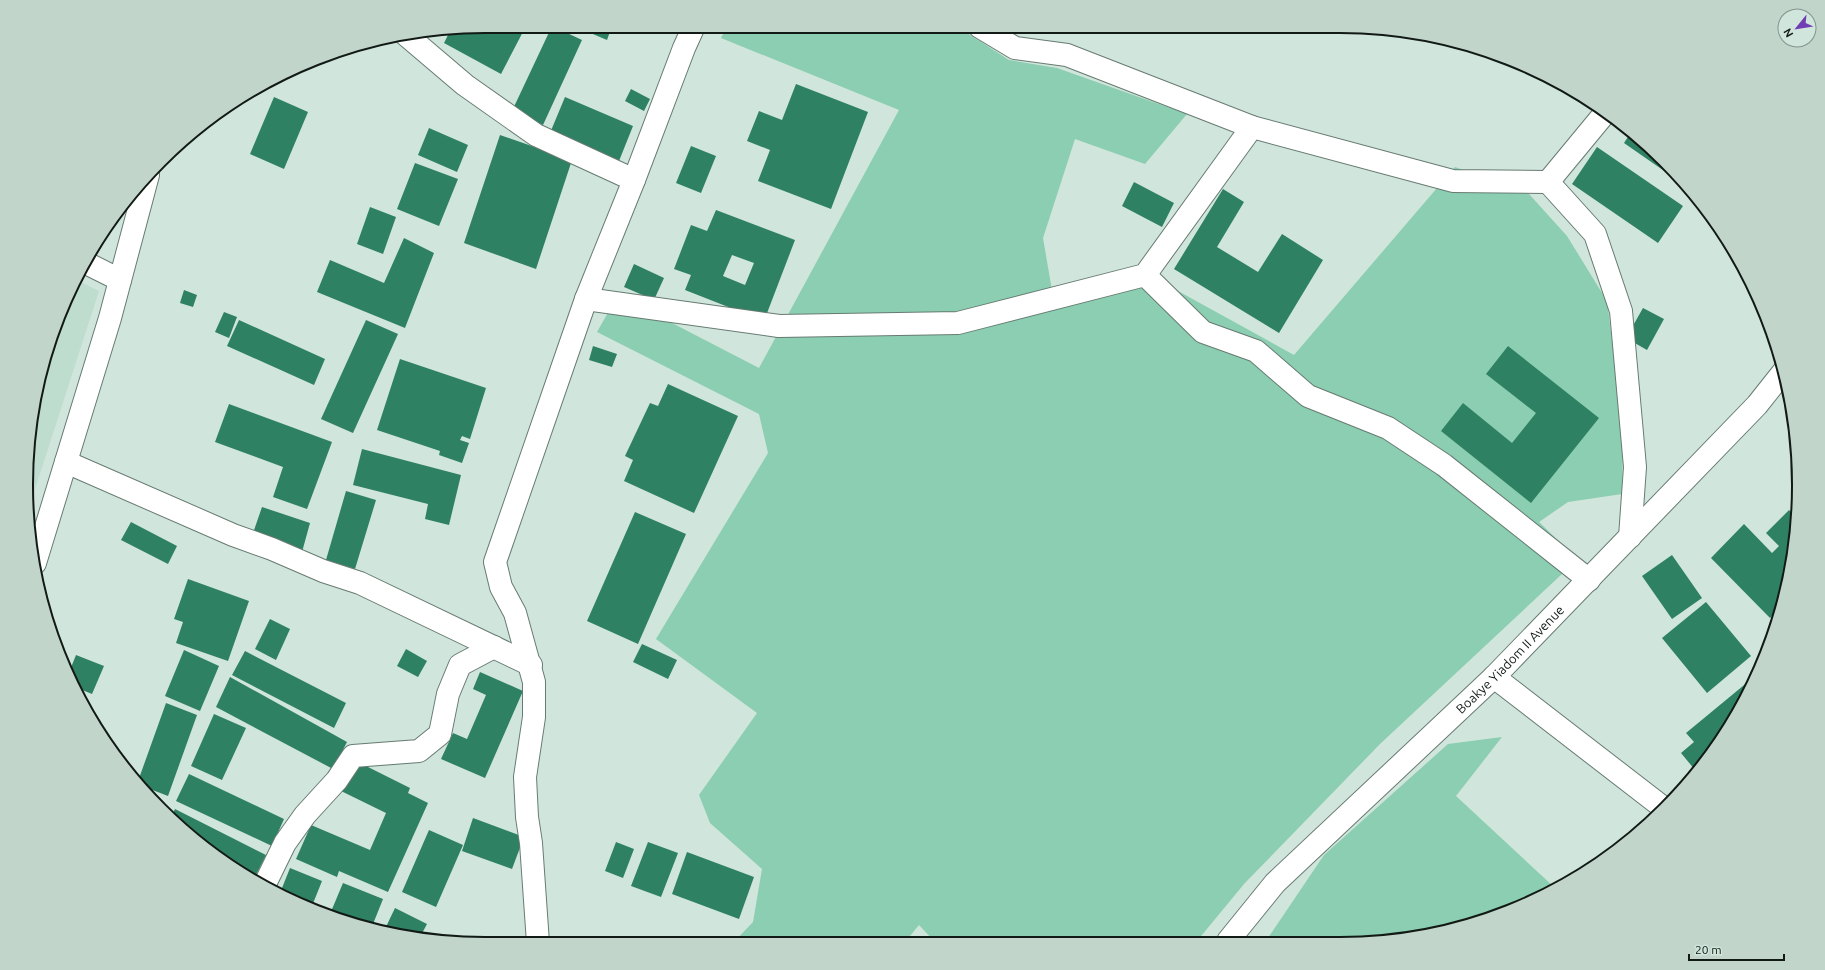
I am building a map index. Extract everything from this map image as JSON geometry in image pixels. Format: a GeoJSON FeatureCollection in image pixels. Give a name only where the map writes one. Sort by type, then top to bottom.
{"type":"FeatureCollection","features":[{"type":"Feature","properties":{"kind":"street"},"geometry":{"type":"LineString","coordinates":[[538,937],[531,843],[527,818],[525,777],[534,717],[534,682],[531,665],[515,613],[501,587],[495,562],[586,299],[691,33]]}},
{"type":"Feature","properties":{"kind":"street"},"geometry":{"type":"LineString","coordinates":[[991,33],[1015,48],[1067,54],[1252,127],[1453,181],[1548,182],[1595,234],[1621,311],[1635,467],[1630,537]]}},
{"type":"Feature","properties":{"kind":"street"},"geometry":{"type":"LineString","coordinates":[[411,40],[465,85],[536,135],[634,180]]}},
{"type":"Feature","properties":{"kind":"street"},"geometry":{"type":"LineString","coordinates":[[1548,182],[1602,117]]}},
{"type":"Feature","properties":{"kind":"street"},"geometry":{"type":"LineString","coordinates":[[586,299],[779,326],[958,323],[1144,275],[1252,127]]}},
{"type":"Feature","properties":{"kind":"street"},"geometry":{"type":"LineString","coordinates":[[38,552],[120,280],[144,188]]}},
{"type":"Feature","properties":{"kind":"street"},"geometry":{"type":"LineString","coordinates":[[91,265],[120,280]]}},
{"type":"Feature","properties":{"kind":"street"},"geometry":{"type":"LineString","coordinates":[[1144,275],[1203,332],[1256,351],[1308,396],[1388,428],[1444,465],[1589,580]]}},
{"type":"Feature","properties":{"kind":"street","name":"Boakye Yiadom II Avenue"},"geometry":{"type":"LineString","coordinates":[[1231,937],[1275,883],[1494,677],[1757,405],[1779,377]]}},
{"type":"Feature","properties":{"kind":"street"},"geometry":{"type":"LineString","coordinates":[[66,462],[233,536],[272,549],[323,571],[360,583],[531,665]]}},
{"type":"Feature","properties":{"kind":"street"},"geometry":{"type":"LineString","coordinates":[[267,880],[285,843],[305,815],[337,780],[353,756],[419,750],[440,734],[448,694],[460,665],[494,648]]}},
{"type":"Feature","properties":{"kind":"street"},"geometry":{"type":"LineString","coordinates":[[1494,677],[1660,805]]}},
{"type":"Feature","properties":{"kind":"shaded area"},"geometry":{"type":"Polygon","coordinates":[[[81,282],[99,291],[33,494],[34,455],[37,426],[48,368],[57,340],[67,312],[81,282]]]}},
{"type":"Feature","properties":{"kind":"green space"},"geometry":{"type":"Polygon","coordinates":[[[724,33],[967,33],[1009,60],[1057,68],[1187,114],[1145,164],[1075,139],[1043,238],[1054,302],[1158,280],[1294,355],[1455,167],[1529,194],[1567,236],[1607,301],[1623,428],[1622,494],[1568,502],[1539,522],[1566,548],[1562,574],[1380,744],[1244,884],[1200,937],[930,937],[919,925],[909,937],[739,937],[753,922],[762,869],[710,823],[699,795],[757,713],[656,639],[768,453],[759,414],[597,332],[618,295],[759,368],[899,110],[721,38],[724,33]]]}},
{"type":"Feature","properties":{"kind":"green space"},"geometry":{"type":"Polygon","coordinates":[[[1502,737],[1456,796],[1551,884],[1513,903],[1485,913],[1457,922],[1428,928],[1370,936],[1269,937],[1324,855],[1448,744],[1502,737]]]}},
{"type":"Feature","properties":{"kind":"building"},"geometry":{"type":"Polygon","coordinates":[[[522,33],[501,74],[444,43],[448,35],[522,33]]]}},
{"type":"Feature","properties":{"kind":"building"},"geometry":{"type":"Polygon","coordinates":[[[549,33],[567,33],[582,40],[543,125],[512,111],[549,33]]]}},
{"type":"Feature","properties":{"kind":"building"},"geometry":{"type":"Polygon","coordinates":[[[590,33],[610,33],[607,40],[590,33]]]}},
{"type":"Feature","properties":{"kind":"building"},"geometry":{"type":"Polygon","coordinates":[[[796,84],[868,112],[831,209],[758,181],[770,150],[747,141],[759,111],[782,120],[796,84]]]}},
{"type":"Feature","properties":{"kind":"building"},"geometry":{"type":"Polygon","coordinates":[[[631,89],[650,99],[644,111],[625,101],[631,89]]]}},
{"type":"Feature","properties":{"kind":"building"},"geometry":{"type":"Polygon","coordinates":[[[274,97],[308,112],[284,169],[250,154],[274,97]]]}},
{"type":"Feature","properties":{"kind":"building"},"geometry":{"type":"Polygon","coordinates":[[[565,97],[633,126],[619,161],[550,133],[565,97]]]}},
{"type":"Feature","properties":{"kind":"building"},"geometry":{"type":"Polygon","coordinates":[[[429,128],[468,145],[457,172],[418,155],[429,128]]]}},
{"type":"Feature","properties":{"kind":"building"},"geometry":{"type":"Polygon","coordinates":[[[500,135],[572,160],[536,269],[464,243],[500,135]]]}},
{"type":"Feature","properties":{"kind":"building"},"geometry":{"type":"Polygon","coordinates":[[[1628,137],[1667,173],[1624,143],[1628,137]]]}},
{"type":"Feature","properties":{"kind":"building"},"geometry":{"type":"Polygon","coordinates":[[[691,146],[716,156],[701,193],[676,183],[691,146]]]}},
{"type":"Feature","properties":{"kind":"building"},"geometry":{"type":"Polygon","coordinates":[[[1597,147],[1683,206],[1658,243],[1572,184],[1597,147]]]}},
{"type":"Feature","properties":{"kind":"building"},"geometry":{"type":"Polygon","coordinates":[[[415,163],[458,179],[439,226],[397,209],[415,163]]]}},
{"type":"Feature","properties":{"kind":"building"},"geometry":{"type":"Polygon","coordinates":[[[1134,182],[1174,203],[1162,227],[1122,206],[1134,182]]]}},
{"type":"Feature","properties":{"kind":"building"},"geometry":{"type":"Polygon","coordinates":[[[1223,189],[1244,202],[1217,247],[1258,272],[1282,234],[1323,260],[1279,333],[1174,269],[1223,189]]]}},
{"type":"Feature","properties":{"kind":"building"},"geometry":{"type":"Polygon","coordinates":[[[370,207],[396,217],[383,254],[357,244],[370,207]]]}},
{"type":"Feature","properties":{"kind":"building"},"geometry":{"type":"Polygon","coordinates":[[[716,210],[795,240],[764,321],[685,290],[691,275],[674,269],[691,225],[707,231],[716,210]],[[732,255],[723,276],[745,285],[754,263],[732,255]]]}},
{"type":"Feature","properties":{"kind":"building"},"geometry":{"type":"Polygon","coordinates":[[[404,238],[434,253],[405,328],[317,292],[330,260],[384,283],[404,238]]]}},
{"type":"Feature","properties":{"kind":"building"},"geometry":{"type":"Polygon","coordinates":[[[634,264],[664,278],[654,300],[624,287],[634,264]]]}},
{"type":"Feature","properties":{"kind":"building"},"geometry":{"type":"Polygon","coordinates":[[[184,290],[197,295],[193,307],[180,303],[184,290]]]}},
{"type":"Feature","properties":{"kind":"building"},"geometry":{"type":"Polygon","coordinates":[[[1643,308],[1664,319],[1647,350],[1626,338],[1643,308]]]}},
{"type":"Feature","properties":{"kind":"building"},"geometry":{"type":"Polygon","coordinates":[[[224,312],[237,317],[229,338],[215,332],[224,312]]]}},
{"type":"Feature","properties":{"kind":"building"},"geometry":{"type":"Polygon","coordinates":[[[239,320],[325,359],[314,385],[227,346],[239,320]]]}},
{"type":"Feature","properties":{"kind":"building"},"geometry":{"type":"Polygon","coordinates":[[[366,320],[398,334],[353,433],[321,419],[366,320]]]}},
{"type":"Feature","properties":{"kind":"building"},"geometry":{"type":"Polygon","coordinates":[[[593,346],[617,354],[612,367],[589,360],[593,346]]]}},
{"type":"Feature","properties":{"kind":"building"},"geometry":{"type":"Polygon","coordinates":[[[1508,346],[1599,418],[1531,503],[1441,431],[1463,403],[1512,443],[1536,413],[1486,374],[1508,346]]]}},
{"type":"Feature","properties":{"kind":"building"},"geometry":{"type":"Polygon","coordinates":[[[400,359],[486,388],[470,439],[462,436],[460,440],[469,443],[462,463],[439,455],[440,451],[377,430],[400,359]]]}},
{"type":"Feature","properties":{"kind":"building"},"geometry":{"type":"Polygon","coordinates":[[[668,384],[738,416],[694,513],[624,481],[633,460],[625,456],[650,403],[658,406],[668,384]]]}},
{"type":"Feature","properties":{"kind":"building"},"geometry":{"type":"Polygon","coordinates":[[[229,404],[332,442],[307,509],[273,497],[283,467],[215,442],[229,404]]]}},
{"type":"Feature","properties":{"kind":"building"},"geometry":{"type":"Polygon","coordinates":[[[362,449],[461,475],[449,525],[425,519],[428,504],[353,485],[362,449]]]}},
{"type":"Feature","properties":{"kind":"building"},"geometry":{"type":"Polygon","coordinates":[[[346,491],[376,500],[355,569],[326,560],[346,491]]]}},
{"type":"Feature","properties":{"kind":"building"},"geometry":{"type":"Polygon","coordinates":[[[262,507],[310,523],[302,552],[252,536],[262,507]]]}},
{"type":"Feature","properties":{"kind":"building"},"geometry":{"type":"Polygon","coordinates":[[[1789,510],[1791,512],[1783,573],[1777,602],[1773,615],[1770,618],[1711,558],[1744,524],[1772,553],[1779,546],[1766,533],[1789,510]]]}},
{"type":"Feature","properties":{"kind":"building"},"geometry":{"type":"Polygon","coordinates":[[[635,512],[686,534],[638,644],[587,621],[635,512]]]}},
{"type":"Feature","properties":{"kind":"building"},"geometry":{"type":"Polygon","coordinates":[[[131,522],[177,546],[168,564],[121,540],[131,522]]]}},
{"type":"Feature","properties":{"kind":"building"},"geometry":{"type":"Polygon","coordinates":[[[1672,555],[1702,598],[1672,619],[1642,576],[1672,555]]]}},
{"type":"Feature","properties":{"kind":"building"},"geometry":{"type":"Polygon","coordinates":[[[188,579],[249,601],[228,661],[176,643],[183,622],[174,619],[188,579]]]}},
{"type":"Feature","properties":{"kind":"building"},"geometry":{"type":"Polygon","coordinates":[[[1706,602],[1751,656],[1707,693],[1662,638],[1706,602]]]}},
{"type":"Feature","properties":{"kind":"building"},"geometry":{"type":"Polygon","coordinates":[[[270,619],[290,629],[276,660],[255,649],[270,619]]]}},
{"type":"Feature","properties":{"kind":"building"},"geometry":{"type":"Polygon","coordinates":[[[642,644],[677,660],[668,679],[633,662],[642,644]]]}},
{"type":"Feature","properties":{"kind":"building"},"geometry":{"type":"Polygon","coordinates":[[[406,649],[427,661],[418,677],[397,666],[406,649]]]}},
{"type":"Feature","properties":{"kind":"building"},"geometry":{"type":"Polygon","coordinates":[[[184,650],[219,666],[200,711],[165,696],[184,650]]]}},
{"type":"Feature","properties":{"kind":"building"},"geometry":{"type":"Polygon","coordinates":[[[245,651],[346,703],[334,728],[232,675],[245,651]]]}},
{"type":"Feature","properties":{"kind":"building"},"geometry":{"type":"Polygon","coordinates":[[[76,655],[104,666],[92,694],[83,690],[71,667],[76,655]]]}},
{"type":"Feature","properties":{"kind":"building"},"geometry":{"type":"Polygon","coordinates":[[[480,672],[523,691],[485,778],[441,759],[453,733],[467,739],[486,695],[473,689],[480,672]]]}},
{"type":"Feature","properties":{"kind":"building"},"geometry":{"type":"Polygon","coordinates":[[[230,677],[347,742],[333,769],[216,707],[230,677]]]}},
{"type":"Feature","properties":{"kind":"building"},"geometry":{"type":"Polygon","coordinates":[[[1746,684],[1716,736],[1693,767],[1681,753],[1694,742],[1686,733],[1746,684]]]}},
{"type":"Feature","properties":{"kind":"building"},"geometry":{"type":"Polygon","coordinates":[[[166,703],[197,715],[168,796],[151,789],[140,777],[166,703]]]}},
{"type":"Feature","properties":{"kind":"building"},"geometry":{"type":"Polygon","coordinates":[[[214,714],[246,728],[222,780],[191,766],[214,714]]]}},
{"type":"Feature","properties":{"kind":"building"},"geometry":{"type":"Polygon","coordinates":[[[356,761],[410,788],[408,793],[428,803],[388,892],[339,871],[337,877],[296,859],[311,825],[370,850],[386,813],[341,791],[356,761]]]}},
{"type":"Feature","properties":{"kind":"building"},"geometry":{"type":"Polygon","coordinates":[[[189,774],[284,819],[272,846],[176,801],[189,774]]]}},
{"type":"Feature","properties":{"kind":"building"},"geometry":{"type":"Polygon","coordinates":[[[175,809],[266,855],[256,874],[210,844],[173,812],[175,809]]]}},
{"type":"Feature","properties":{"kind":"building"},"geometry":{"type":"Polygon","coordinates":[[[473,818],[524,837],[512,869],[462,851],[473,818]]]}},
{"type":"Feature","properties":{"kind":"building"},"geometry":{"type":"Polygon","coordinates":[[[429,830],[463,845],[436,907],[402,892],[429,830]]]}},
{"type":"Feature","properties":{"kind":"building"},"geometry":{"type":"Polygon","coordinates":[[[616,842],[634,849],[623,878],[605,871],[616,842]]]}},
{"type":"Feature","properties":{"kind":"building"},"geometry":{"type":"Polygon","coordinates":[[[648,842],[678,853],[661,897],[631,886],[648,842]]]}},
{"type":"Feature","properties":{"kind":"building"},"geometry":{"type":"Polygon","coordinates":[[[687,852],[754,877],[739,919],[672,894],[687,852]]]}},
{"type":"Feature","properties":{"kind":"building"},"geometry":{"type":"Polygon","coordinates":[[[290,868],[322,881],[313,903],[282,888],[290,868]]]}},
{"type":"Feature","properties":{"kind":"building"},"geometry":{"type":"Polygon","coordinates":[[[343,883],[383,899],[373,923],[332,910],[343,883]]]}},
{"type":"Feature","properties":{"kind":"building"},"geometry":{"type":"Polygon","coordinates":[[[395,908],[427,924],[422,932],[386,926],[395,908]]]}}]}
